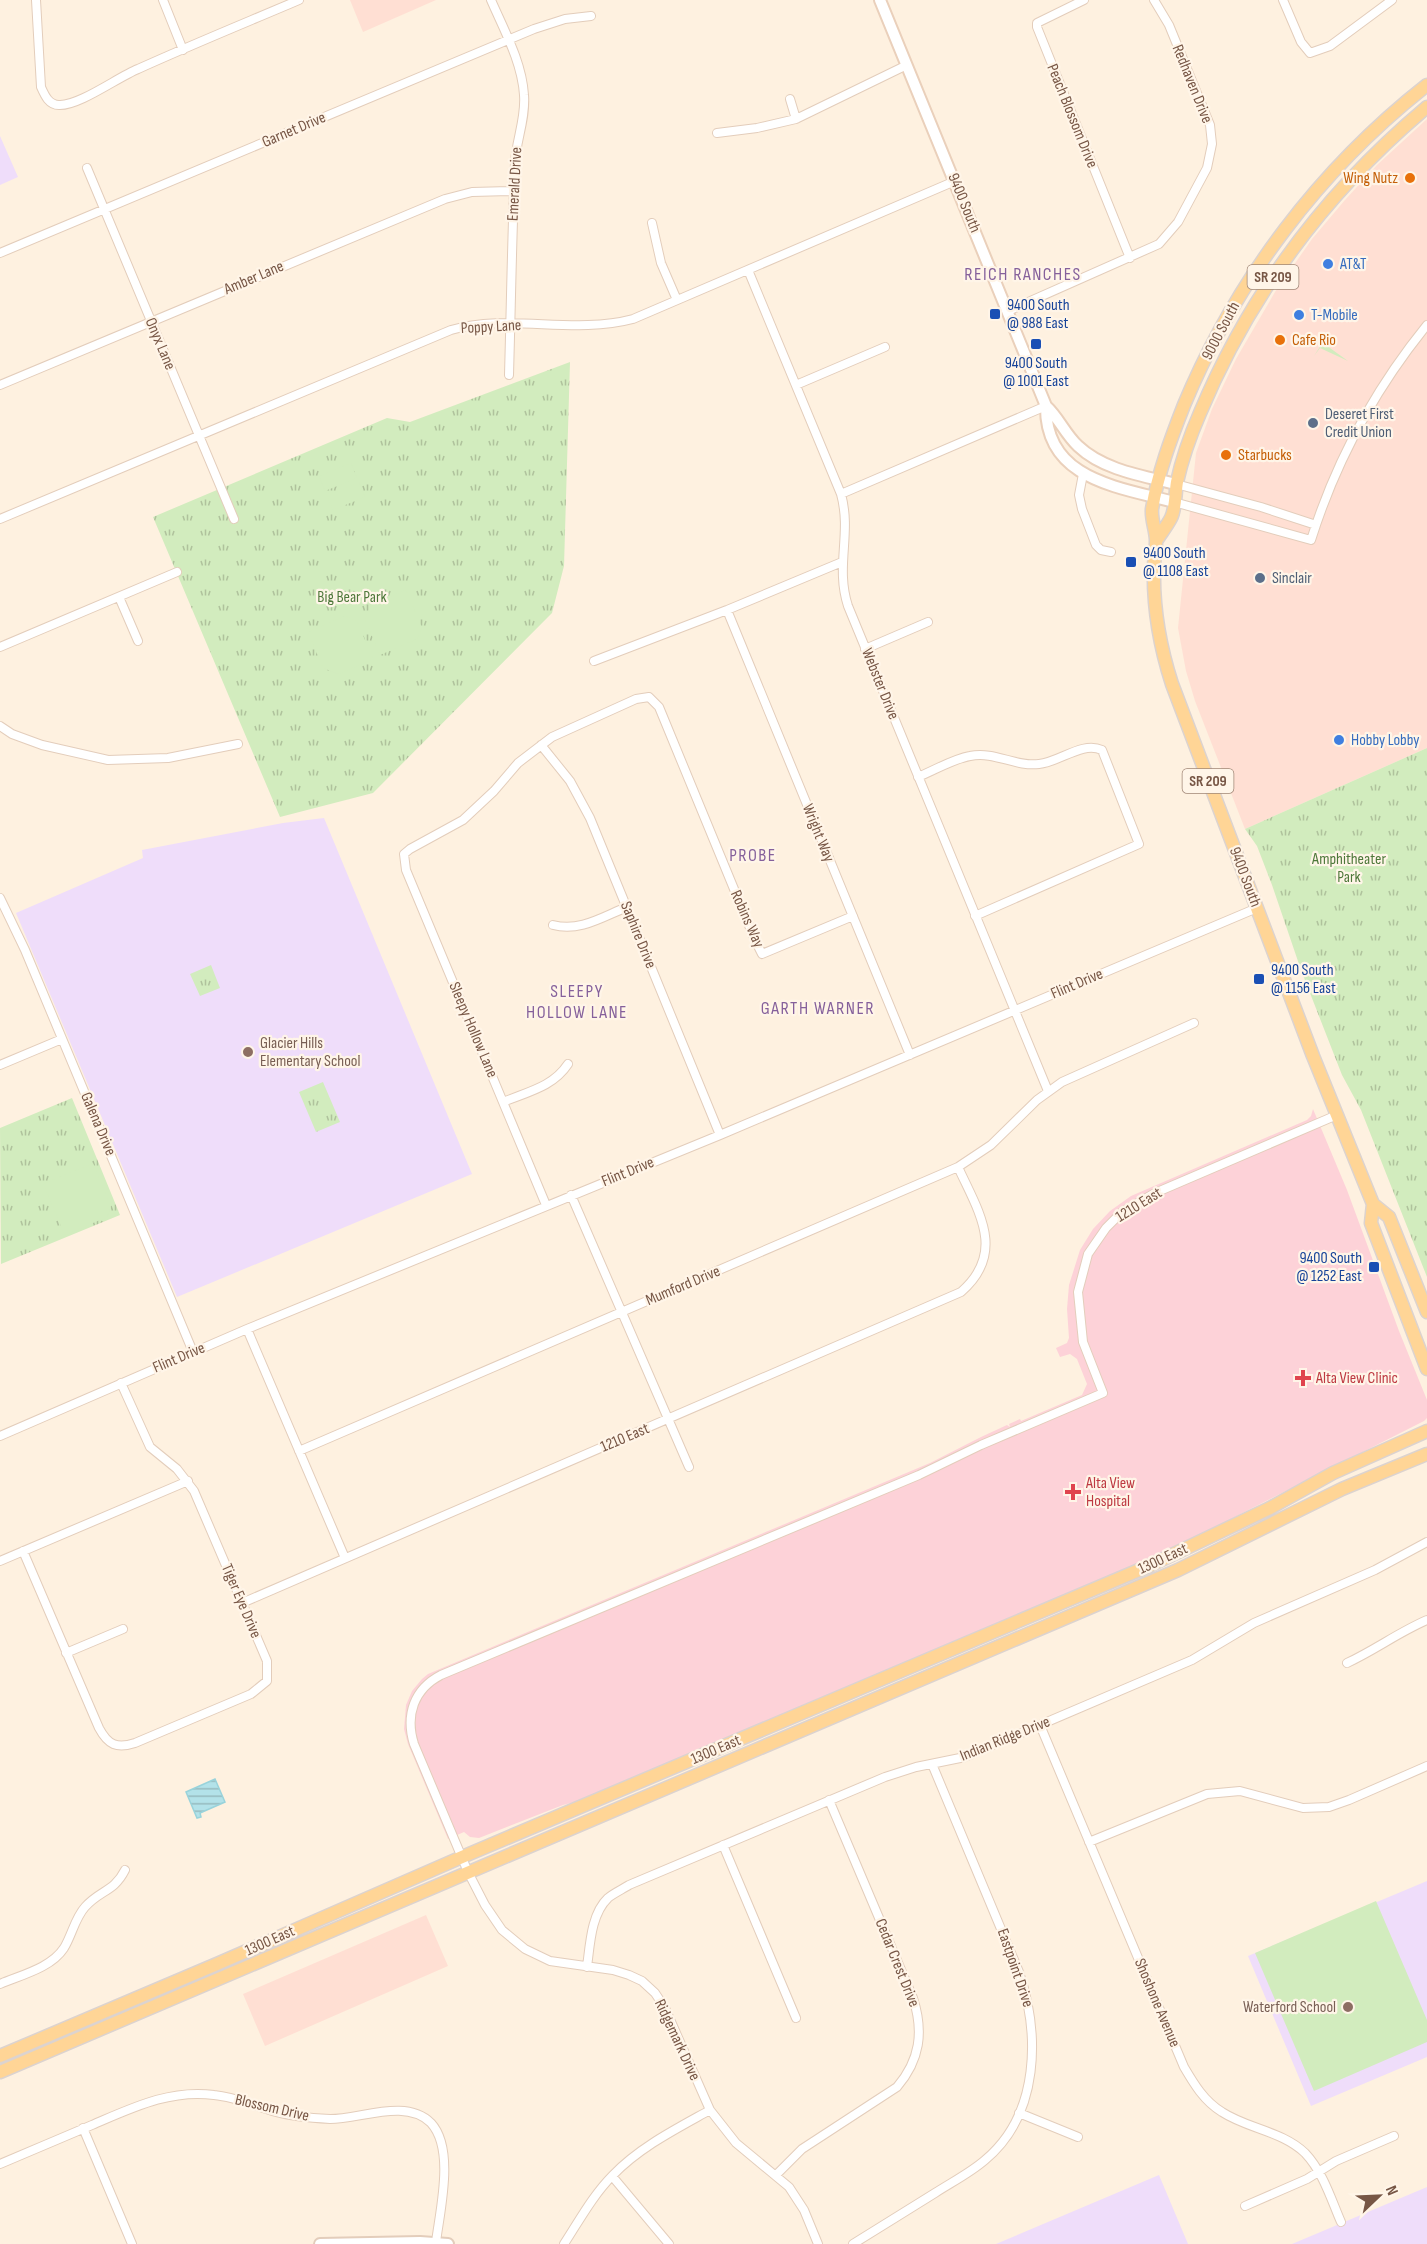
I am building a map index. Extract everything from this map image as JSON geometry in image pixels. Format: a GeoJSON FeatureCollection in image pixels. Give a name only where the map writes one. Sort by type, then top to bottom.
{"type":"FeatureCollection","features":[{"type":"Feature","properties":{"kind":"main road","name":"9400 South"},"geometry":{"type":"LineString","coordinates":[[880,0],[1008,310],[1046,406],[1046,422],[1058,447],[1068,462],[1083,474],[1105,484],[1174,502],[1172,516],[1156,541]]}},
{"type":"Feature","properties":{"kind":"main road","name":"9000 South"},"geometry":{"type":"LineString","coordinates":[[1155,497],[1178,421],[1191,389],[1215,339],[1261,262],[1328,177],[1374,131],[1427,85]]}},
{"type":"Feature","properties":{"kind":"main road","name":"9000 South"},"geometry":{"type":"LineString","coordinates":[[1174,502],[1176,484],[1188,445],[1222,363],[1244,322],[1282,262],[1308,226],[1341,188],[1380,148],[1427,107]]}},
{"type":"Feature","properties":{"kind":"main road","name":"9400 South"},"geometry":{"type":"LineString","coordinates":[[1046,406],[1058,417],[1072,440],[1094,458],[1116,468],[1176,484]]}},
{"type":"Feature","properties":{"kind":"main road","name":"9400 South"},"geometry":{"type":"LineString","coordinates":[[1155,497],[1152,513],[1156,541],[1155,599],[1166,667],[1372,1204],[1371,1223],[1427,1370]]}},
{"type":"Feature","properties":{"kind":"main road","name":"9400 South"},"geometry":{"type":"LineString","coordinates":[[1372,1204],[1389,1217],[1427,1312]]}},
{"type":"Feature","properties":{"kind":"main road","name":"1300 East"},"geometry":{"type":"LineString","coordinates":[[0,2056],[1151,1565],[1270,1508],[1333,1473],[1427,1431]]}},
{"type":"Feature","properties":{"kind":"main road","name":"1300 East"},"geometry":{"type":"LineString","coordinates":[[0,2072],[1178,1570],[1342,1489],[1427,1454]]}},
{"type":"Feature","properties":{"kind":"main road"},"geometry":{"type":"LineString","coordinates":[[320,2244],[442,2243]]}},
{"type":"Feature","properties":{"kind":"street"},"geometry":{"type":"LineString","coordinates":[[36,0],[41,87],[53,105],[69,104],[137,69],[283,3],[299,0]]}},
{"type":"Feature","properties":{"kind":"street"},"geometry":{"type":"LineString","coordinates":[[163,0],[183,50]]}},
{"type":"Feature","properties":{"kind":"street","name":"Emerald Drive"},"geometry":{"type":"LineString","coordinates":[[491,0],[522,77],[525,95],[515,159],[509,375]]}},
{"type":"Feature","properties":{"kind":"street","name":"Peach Blossom Drive"},"geometry":{"type":"LineString","coordinates":[[1084,0],[1043,18],[1036,27],[1130,258]]}},
{"type":"Feature","properties":{"kind":"street","name":"Redhaven Drive"},"geometry":{"type":"LineString","coordinates":[[1008,310],[1160,244],[1173,229],[1207,168],[1212,134],[1206,114],[1169,25],[1154,0]]}},
{"type":"Feature","properties":{"kind":"street"},"geometry":{"type":"LineString","coordinates":[[1284,0],[1301,42],[1310,53],[1330,46],[1392,0]]}},
{"type":"Feature","properties":{"kind":"street","name":"Garnet Drive"},"geometry":{"type":"LineString","coordinates":[[0,253],[549,23],[591,16]]}},
{"type":"Feature","properties":{"kind":"street"},"geometry":{"type":"LineString","coordinates":[[717,133],[758,128],[796,119],[907,65]]}},
{"type":"Feature","properties":{"kind":"street"},"geometry":{"type":"LineString","coordinates":[[789,99],[796,119]]}},
{"type":"Feature","properties":{"kind":"street","name":"Onyx Lane"},"geometry":{"type":"LineString","coordinates":[[87,168],[234,519]]}},
{"type":"Feature","properties":{"kind":"street","name":"Poppy Lane"},"geometry":{"type":"LineString","coordinates":[[0,519],[451,330],[476,325],[606,325],[633,319],[955,181]]}},
{"type":"Feature","properties":{"kind":"street","name":"Amber Lane"},"geometry":{"type":"LineString","coordinates":[[0,385],[445,199],[472,192],[514,191]]}},
{"type":"Feature","properties":{"kind":"street"},"geometry":{"type":"LineString","coordinates":[[652,223],[661,263],[677,300]]}},
{"type":"Feature","properties":{"kind":"street","name":"Webster Drive"},"geometry":{"type":"LineString","coordinates":[[748,270],[841,494],[847,525],[842,561],[843,592],[1048,1091]]}},
{"type":"Feature","properties":{"kind":"street"},"geometry":{"type":"LineString","coordinates":[[1174,502],[1311,540],[1341,460],[1362,421],[1394,368],[1427,325]]}},
{"type":"Feature","properties":{"kind":"street"},"geometry":{"type":"LineString","coordinates":[[796,385],[885,347]]}},
{"type":"Feature","properties":{"kind":"street"},"geometry":{"type":"LineString","coordinates":[[841,494],[1046,406]]}},
{"type":"Feature","properties":{"kind":"street"},"geometry":{"type":"LineString","coordinates":[[1083,474],[1079,495],[1082,508],[1096,545],[1101,550],[1111,552]]}},
{"type":"Feature","properties":{"kind":"street"},"geometry":{"type":"LineString","coordinates":[[1176,484],[1261,507],[1316,525]]}},
{"type":"Feature","properties":{"kind":"street"},"geometry":{"type":"LineString","coordinates":[[594,661],[727,610],[842,561]]}},
{"type":"Feature","properties":{"kind":"street"},"geometry":{"type":"LineString","coordinates":[[0,647],[177,572]]}},
{"type":"Feature","properties":{"kind":"street"},"geometry":{"type":"LineString","coordinates":[[119,597],[138,641]]}},
{"type":"Feature","properties":{"kind":"street","name":"Wright Way"},"geometry":{"type":"LineString","coordinates":[[727,610],[910,1055]]}},
{"type":"Feature","properties":{"kind":"street"},"geometry":{"type":"LineString","coordinates":[[865,649],[928,622]]}},
{"type":"Feature","properties":{"kind":"street","name":"Robins Way"},"geometry":{"type":"LineString","coordinates":[[541,745],[581,723],[636,699],[649,697],[659,706],[762,954],[853,916]]}},
{"type":"Feature","properties":{"kind":"street"},"geometry":{"type":"LineString","coordinates":[[0,726],[12,734],[42,745],[108,760],[168,758],[238,744]]}},
{"type":"Feature","properties":{"kind":"street","name":"Sleepy Hollow Lane"},"geometry":{"type":"LineString","coordinates":[[541,745],[518,763],[494,791],[463,820],[410,849],[404,854],[404,861],[410,881],[546,1206]]}},
{"type":"Feature","properties":{"kind":"street","name":"Saphire Drive"},"geometry":{"type":"LineString","coordinates":[[541,745],[570,780],[581,798],[720,1135]]}},
{"type":"Feature","properties":{"kind":"street"},"geometry":{"type":"LineString","coordinates":[[918,777],[969,756],[990,755],[1034,765],[1051,762],[1088,748],[1095,747],[1102,750],[1139,844],[975,916]]}},
{"type":"Feature","properties":{"kind":"street","name":"Galena Drive"},"geometry":{"type":"LineString","coordinates":[[0,898],[25,950],[193,1352]]}},
{"type":"Feature","properties":{"kind":"street"},"geometry":{"type":"LineString","coordinates":[[553,925],[578,928],[627,907]]}},
{"type":"Feature","properties":{"kind":"street","name":"Flint Drive"},"geometry":{"type":"LineString","coordinates":[[0,1436],[247,1329],[720,1135],[1257,908]]}},
{"type":"Feature","properties":{"kind":"street","name":"Mumford Drive"},"geometry":{"type":"LineString","coordinates":[[299,1451],[958,1167],[991,1145],[1048,1091],[1079,1073],[1194,1023]]}},
{"type":"Feature","properties":{"kind":"street"},"geometry":{"type":"LineString","coordinates":[[0,1065],[62,1039]]}},
{"type":"Feature","properties":{"kind":"street"},"geometry":{"type":"LineString","coordinates":[[503,1102],[549,1084],[561,1075],[568,1064]]}},
{"type":"Feature","properties":{"kind":"street","name":"1210 East"},"geometry":{"type":"LineString","coordinates":[[1103,1393],[1083,1342],[1077,1292],[1088,1254],[1106,1228],[1122,1212],[1155,1193],[1337,1115]]}},
{"type":"Feature","properties":{"kind":"street","name":"1210 East"},"geometry":{"type":"LineString","coordinates":[[242,1603],[961,1292],[978,1272],[986,1250],[986,1231],[958,1167]]}},
{"type":"Feature","properties":{"kind":"street"},"geometry":{"type":"LineString","coordinates":[[571,1195],[689,1467]]}},
{"type":"Feature","properties":{"kind":"street"},"geometry":{"type":"LineString","coordinates":[[247,1329],[345,1558]]}},
{"type":"Feature","properties":{"kind":"street","name":"Tiger Eye Drive"},"geometry":{"type":"LineString","coordinates":[[66,1653],[99,1728],[105,1739],[114,1746],[135,1743],[241,1699],[260,1689],[267,1681],[267,1661],[199,1502],[188,1481],[150,1447],[121,1383]]}},
{"type":"Feature","properties":{"kind":"street","name":"Ridgemark Drive"},"geometry":{"type":"LineString","coordinates":[[818,2244],[797,2196],[776,2175],[736,2143],[710,2110],[665,2008],[655,1993],[642,1981],[613,1970],[550,1961],[525,1949],[509,1937],[490,1914],[468,1872],[411,1735],[410,1717],[413,1704],[420,1692],[441,1675],[933,1469],[974,1448],[1103,1393]]}},
{"type":"Feature","properties":{"kind":"street"},"geometry":{"type":"LineString","coordinates":[[0,1561],[188,1481]]}},
{"type":"Feature","properties":{"kind":"street","name":"Indian Ridge Drive"},"geometry":{"type":"LineString","coordinates":[[587,1967],[592,1931],[598,1913],[608,1899],[629,1886],[900,1771],[965,1757],[1204,1655],[1254,1623],[1375,1570],[1427,1542]]}},
{"type":"Feature","properties":{"kind":"street"},"geometry":{"type":"LineString","coordinates":[[23,1551],[66,1653],[123,1629]]}},
{"type":"Feature","properties":{"kind":"street"},"geometry":{"type":"LineString","coordinates":[[1347,1663],[1375,1650],[1401,1632],[1427,1620]]}},
{"type":"Feature","properties":{"kind":"street","name":"Shoshone Avenue"},"geometry":{"type":"LineString","coordinates":[[1040,1725],[1184,2067],[1197,2089],[1210,2103],[1224,2113],[1287,2140],[1304,2152],[1319,2171],[1341,2223]]}},
{"type":"Feature","properties":{"kind":"street","name":"Eastpoint Drive"},"geometry":{"type":"LineString","coordinates":[[853,2244],[986,2159],[1011,2130],[1019,2113],[1031,2066],[1032,2019],[1027,1995],[932,1764]]}},
{"type":"Feature","properties":{"kind":"street"},"geometry":{"type":"LineString","coordinates":[[1089,1842],[1192,1800],[1223,1791],[1259,1794],[1303,1808],[1329,1807],[1427,1766]]}},
{"type":"Feature","properties":{"kind":"street","name":"Cedar Crest Drive"},"geometry":{"type":"LineString","coordinates":[[776,2175],[802,2149],[897,2087],[907,2076],[919,2047],[920,2024],[913,1998],[829,1800]]}},
{"type":"Feature","properties":{"kind":"street"},"geometry":{"type":"LineString","coordinates":[[723,1845],[796,2018]]}},
{"type":"Feature","properties":{"kind":"street"},"geometry":{"type":"LineString","coordinates":[[0,1984],[53,1959],[63,1949],[84,1908],[92,1900],[111,1889],[120,1880],[125,1870]]}},
{"type":"Feature","properties":{"kind":"street","name":"Blossom Drive"},"geometry":{"type":"LineString","coordinates":[[0,2164],[155,2099],[195,2093],[235,2099],[277,2112],[316,2118],[339,2119],[402,2110],[417,2114],[430,2122],[439,2135],[444,2150],[442,2243]]}},
{"type":"Feature","properties":{"kind":"street"},"geometry":{"type":"LineString","coordinates":[[564,2244],[612,2176],[645,2148],[710,2110]]}},
{"type":"Feature","properties":{"kind":"street"},"geometry":{"type":"LineString","coordinates":[[1019,2113],[1078,2137]]}},
{"type":"Feature","properties":{"kind":"street"},"geometry":{"type":"LineString","coordinates":[[83,2128],[132,2244]]}},
{"type":"Feature","properties":{"kind":"street"},"geometry":{"type":"LineString","coordinates":[[1245,2206],[1306,2179],[1336,2161],[1394,2136]]}},
{"type":"Feature","properties":{"kind":"street"},"geometry":{"type":"LineString","coordinates":[[612,2176],[669,2244]]}},
{"type":"Feature","properties":{"kind":"shaded area"},"geometry":{"type":"Polygon","coordinates":[[[350,0],[436,0],[363,32],[350,0]]]}},
{"type":"Feature","properties":{"kind":"shaded area"},"geometry":{"type":"Polygon","coordinates":[[[1427,119],[1427,748],[1245,829],[1195,701],[1186,671],[1178,628],[1196,453],[1212,409],[1236,359],[1275,292],[1312,239],[1345,200],[1377,165],[1427,119]]]}},
{"type":"Feature","properties":{"kind":"shaded area"},"geometry":{"type":"Polygon","coordinates":[[[0,136],[18,177],[0,185],[0,136]]]}},
{"type":"Feature","properties":{"kind":"shaded area","name":"Glacier Hills Elementary School"},"geometry":{"type":"Polygon","coordinates":[[[324,818],[472,1174],[177,1297],[16,913],[143,858],[142,850],[283,823],[324,818]]]}},
{"type":"Feature","properties":{"kind":"shaded area","name":"Alta View Hospital"},"geometry":{"type":"Polygon","coordinates":[[[1313,1109],[1347,1190],[1427,1400],[1427,1418],[1424,1421],[1131,1567],[583,1800],[563,1805],[479,1838],[470,1837],[464,1832],[448,1839],[408,1744],[404,1729],[406,1705],[412,1691],[422,1679],[428,1674],[930,1463],[1007,1425],[1010,1427],[1009,1424],[1020,1419],[1021,1421],[1082,1395],[1087,1384],[1077,1359],[1070,1354],[1060,1357],[1056,1348],[1067,1343],[1069,1338],[1067,1309],[1069,1285],[1080,1250],[1093,1229],[1110,1211],[1131,1196],[1307,1120],[1313,1109]]]}},
{"type":"Feature","properties":{"kind":"shaded area","name":"Waterford School"},"geometry":{"type":"Polygon","coordinates":[[[1427,1881],[1427,2057],[1311,2106],[1248,1956],[1427,1881]]]}},
{"type":"Feature","properties":{"kind":"shaded area"},"geometry":{"type":"Polygon","coordinates":[[[426,1915],[448,1966],[265,2046],[243,1994],[426,1915]]]}},
{"type":"Feature","properties":{"kind":"shaded area"},"geometry":{"type":"Polygon","coordinates":[[[1159,2175],[1188,2244],[996,2244],[1159,2175]]]}},
{"type":"Feature","properties":{"kind":"shaded area"},"geometry":{"type":"Polygon","coordinates":[[[1427,2187],[1427,2244],[1292,2244],[1330,2228],[1427,2187]]]}},
{"type":"Feature","properties":{"kind":"green space"},"geometry":{"type":"Polygon","coordinates":[[[1328,334],[1323,343],[1348,361],[1320,348],[1314,356],[1328,334]]]}},
{"type":"Feature","properties":{"kind":"green space","name":"Big Bear Park"},"geometry":{"type":"Polygon","coordinates":[[[570,362],[564,566],[552,613],[373,793],[280,817],[153,517],[387,418],[410,422],[570,362]]]}},
{"type":"Feature","properties":{"kind":"green space"},"geometry":{"type":"Polygon","coordinates":[[[351,463],[357,478],[325,491],[319,476],[351,463]]]}},
{"type":"Feature","properties":{"kind":"green space"},"geometry":{"type":"Polygon","coordinates":[[[359,482],[365,497],[333,510],[327,496],[359,482]]]}},
{"type":"Feature","properties":{"kind":"green space"},"geometry":{"type":"Polygon","coordinates":[[[406,590],[422,628],[417,639],[380,655],[365,619],[371,605],[406,590]]]}},
{"type":"Feature","properties":{"kind":"green space"},"geometry":{"type":"Polygon","coordinates":[[[345,616],[357,621],[373,659],[338,674],[323,668],[308,632],[345,616]]]}},
{"type":"Feature","properties":{"kind":"green space","name":"Amphitheater Park"},"geometry":{"type":"Polygon","coordinates":[[[1427,748],[1427,1277],[1361,1110],[1342,1075],[1301,970],[1257,846],[1245,829],[1427,748]]]}},
{"type":"Feature","properties":{"kind":"green space"},"geometry":{"type":"Polygon","coordinates":[[[211,965],[220,988],[200,996],[190,974],[211,965]]]}},
{"type":"Feature","properties":{"kind":"green space"},"geometry":{"type":"Polygon","coordinates":[[[323,1082],[340,1122],[316,1132],[299,1092],[323,1082]]]}},
{"type":"Feature","properties":{"kind":"green space"},"geometry":{"type":"Polygon","coordinates":[[[72,1098],[120,1215],[1,1264],[0,1128],[72,1098]]]}},
{"type":"Feature","properties":{"kind":"green space"},"geometry":{"type":"Polygon","coordinates":[[[93,1163],[111,1207],[107,1217],[65,1235],[43,1184],[93,1163]]]}},
{"type":"Feature","properties":{"kind":"green space","name":"Waterford School"},"geometry":{"type":"Polygon","coordinates":[[[1376,1901],[1427,2020],[1427,2042],[1314,2091],[1255,1953],[1376,1901]]]}},
{"type":"Feature","properties":{"kind":"water"},"geometry":{"type":"Polygon","coordinates":[[[215,1779],[225,1802],[200,1813],[201,1817],[197,1818],[186,1792],[215,1779]]]}},
{"type":"Feature","properties":{"kind":"place","name":"Wing Nutz"},"geometry":{"type":"Point","coordinates":[1410,178]}},
{"type":"Feature","properties":{"kind":"place","name":"AT&T"},"geometry":{"type":"Point","coordinates":[1328,264]}},
{"type":"Feature","properties":{"kind":"place","name":"9400 South @ 988 East"},"geometry":{"type":"Point","coordinates":[995,314]}},
{"type":"Feature","properties":{"kind":"place","name":"T-Mobile"},"geometry":{"type":"Point","coordinates":[1299,315]}},
{"type":"Feature","properties":{"kind":"place","name":"Cafe Rio"},"geometry":{"type":"Point","coordinates":[1280,340]}},
{"type":"Feature","properties":{"kind":"place","name":"9400 South @ 1001 East"},"geometry":{"type":"Point","coordinates":[1036,344]}},
{"type":"Feature","properties":{"kind":"place","name":"Deseret First Credit Union"},"geometry":{"type":"Point","coordinates":[1313,423]}},
{"type":"Feature","properties":{"kind":"place","name":"Starbucks"},"geometry":{"type":"Point","coordinates":[1226,455]}},
{"type":"Feature","properties":{"kind":"place","name":"9400 South @ 1108 East"},"geometry":{"type":"Point","coordinates":[1131,562]}},
{"type":"Feature","properties":{"kind":"place","name":"Sinclair"},"geometry":{"type":"Point","coordinates":[1260,578]}},
{"type":"Feature","properties":{"kind":"place","name":"Hobby Lobby"},"geometry":{"type":"Point","coordinates":[1339,740]}},
{"type":"Feature","properties":{"kind":"place","name":"9400 South @ 1156 East"},"geometry":{"type":"Point","coordinates":[1259,979]}},
{"type":"Feature","properties":{"kind":"place","name":"Glacier Hills Elementary School"},"geometry":{"type":"Point","coordinates":[248,1052]}},
{"type":"Feature","properties":{"kind":"place","name":"9400 South @ 1252 East"},"geometry":{"type":"Point","coordinates":[1374,1267]}},
{"type":"Feature","properties":{"kind":"place","name":"Alta View Clinic"},"geometry":{"type":"Point","coordinates":[1303,1378]}},
{"type":"Feature","properties":{"kind":"place","name":"Alta View Hospital"},"geometry":{"type":"Point","coordinates":[1073,1492]}},
{"type":"Feature","properties":{"kind":"place","name":"Waterford School"},"geometry":{"type":"Point","coordinates":[1348,2007]}},
{"type":"Feature","properties":{"kind":"district","name":"REICH RANCHES"},"geometry":{"type":"Point","coordinates":[1023,274]}},
{"type":"Feature","properties":{"kind":"district","name":"PROBE"},"geometry":{"type":"Point","coordinates":[753,855]}},
{"type":"Feature","properties":{"kind":"district","name":"SLEEPY HOLLOW LANE"},"geometry":{"type":"Point","coordinates":[577,1001]}},
{"type":"Feature","properties":{"kind":"district","name":"GARTH WARNER"},"geometry":{"type":"Point","coordinates":[818,1008]}}]}
